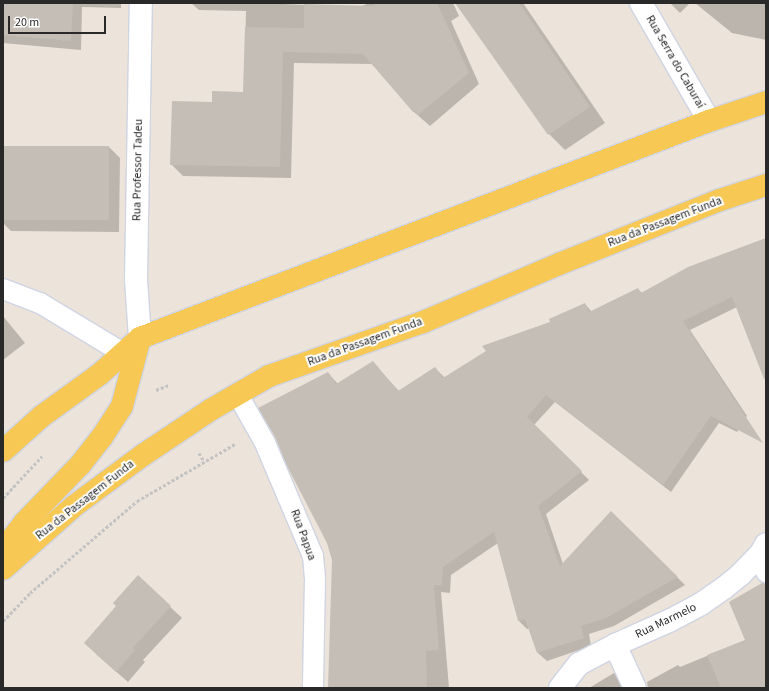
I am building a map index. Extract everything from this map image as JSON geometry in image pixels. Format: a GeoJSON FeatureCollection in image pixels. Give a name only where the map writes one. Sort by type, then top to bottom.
{"type":"FeatureCollection","features":[{"type":"Feature","properties":{"kind":"main road"},"geometry":{"type":"LineString","coordinates":[[3,451],[42,416],[100,374],[140,338],[709,121],[766,102]]}},
{"type":"Feature","properties":{"kind":"main road","name":"Rua da Passagem Funda"},"geometry":{"type":"LineString","coordinates":[[3,570],[23,550],[86,497],[155,447],[212,409],[269,376],[423,322],[566,261],[720,200],[766,185]]}},
{"type":"Feature","properties":{"kind":"main road"},"geometry":{"type":"LineString","coordinates":[[3,550],[24,523],[80,465],[102,437],[122,406],[140,338]]}},
{"type":"Feature","properties":{"kind":"street","name":"Rua Professor Tadeu"},"geometry":{"type":"LineString","coordinates":[[140,338],[136,278],[141,3]]}},
{"type":"Feature","properties":{"kind":"street","name":"Rua Serra do Caburaí"},"geometry":{"type":"LineString","coordinates":[[641,3],[709,121]]}},
{"type":"Feature","properties":{"kind":"street","name":"Rua Marmelo"},"geometry":{"type":"LineString","coordinates":[[560,688],[579,664],[615,645],[702,604],[764,556]]}},
{"type":"Feature","properties":{"kind":"street"},"geometry":{"type":"LineString","coordinates":[[615,645],[636,688]]}},
{"type":"Feature","properties":{"kind":"lane"},"geometry":{"type":"LineString","coordinates":[[3,289],[40,303],[123,353]]}},
{"type":"Feature","properties":{"kind":"lane","name":"Rua Papua"},"geometry":{"type":"LineString","coordinates":[[238,395],[259,432],[313,556],[315,579],[313,688]]}},
{"type":"Feature","properties":{"kind":"path"},"geometry":{"type":"LineString","coordinates":[[3,622],[30,593],[137,501],[204,461],[259,432]]}},
{"type":"Feature","properties":{"kind":"building"},"geometry":{"type":"Polygon","coordinates":[[[3,3],[73,3],[71,41],[3,35],[3,3]]]}},
{"type":"Feature","properties":{"kind":"building"},"geometry":{"type":"Polygon","coordinates":[[[374,3],[437,3],[469,73],[418,115],[415,111],[413,112],[363,54],[283,52],[280,167],[170,165],[172,101],[212,102],[212,91],[243,92],[245,27],[304,28],[304,4],[375,6],[374,3]]]}},
{"type":"Feature","properties":{"kind":"building"},"geometry":{"type":"Polygon","coordinates":[[[455,3],[519,3],[590,107],[548,135],[455,3]]]}},
{"type":"Feature","properties":{"kind":"building"},"geometry":{"type":"Polygon","coordinates":[[[3,146],[109,146],[109,220],[3,220],[3,146]]]}},
{"type":"Feature","properties":{"kind":"building"},"geometry":{"type":"Polygon","coordinates":[[[766,238],[766,378],[764,379],[732,297],[683,321],[763,443],[711,416],[663,485],[546,395],[527,417],[582,471],[538,506],[560,566],[611,511],[678,577],[606,618],[581,626],[584,638],[537,653],[525,619],[518,621],[494,532],[443,567],[442,585],[434,585],[439,650],[426,651],[427,688],[328,688],[332,560],[327,543],[287,466],[275,437],[258,408],[328,372],[336,384],[373,361],[398,391],[435,367],[443,378],[486,351],[482,346],[550,322],[549,319],[585,303],[589,312],[638,288],[641,293],[688,267],[766,238]]]}},
{"type":"Feature","properties":{"kind":"building"},"geometry":{"type":"Polygon","coordinates":[[[138,575],[171,606],[133,648],[135,650],[116,672],[84,643],[116,606],[113,603],[138,575]]]}},
{"type":"Feature","properties":{"kind":"building"},"geometry":{"type":"Polygon","coordinates":[[[762,583],[766,583],[766,688],[721,688],[707,655],[745,640],[729,602],[762,583]]]}}]}
